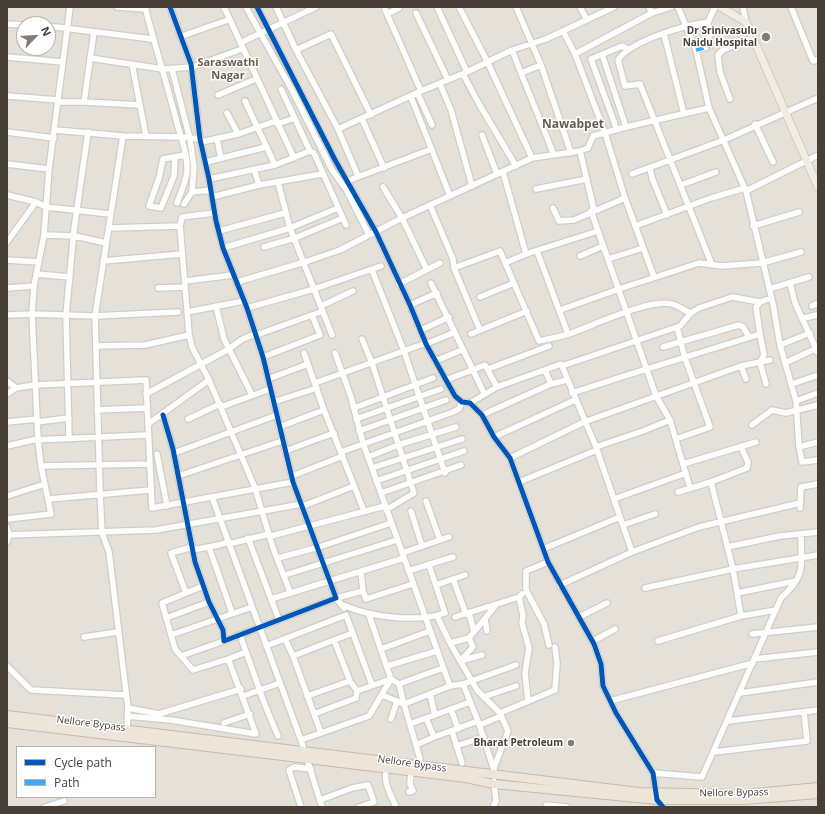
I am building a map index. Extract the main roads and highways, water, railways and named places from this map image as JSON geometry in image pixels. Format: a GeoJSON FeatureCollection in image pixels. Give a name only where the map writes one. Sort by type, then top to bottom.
{"type":"FeatureCollection","features":[{"type":"Feature","properties":{"kind":"highway","name":"Nellore Bypass"},"geometry":{"type":"LineString","coordinates":[[7,715],[127,729],[494,784],[659,800],[744,800],[818,794]]}},
{"type":"Feature","properties":{"kind":"highway","name":"Nellore Bypass"},"geometry":{"type":"LineString","coordinates":[[7,723],[306,755],[494,771],[659,800],[745,794],[818,786]]}},
{"type":"Feature","properties":{"kind":"main road"},"geometry":{"type":"LineString","coordinates":[[720,7],[746,22],[818,187]]}},
{"type":"Feature","properties":{"kind":"place","name":"Dr Srinivasulu Naidu Hospital"},"geometry":{"type":"Point","coordinates":[766,37]}},
{"type":"Feature","properties":{"kind":"place","name":"Bharat Petroleum"},"geometry":{"type":"Point","coordinates":[571,743]}},
{"type":"Feature","properties":{"kind":"district","name":"Saraswathi Nagar"},"geometry":{"type":"Point","coordinates":[228,69]}},
{"type":"Feature","properties":{"kind":"district","name":"Nawabpet"},"geometry":{"type":"Point","coordinates":[573,125]}}]}
